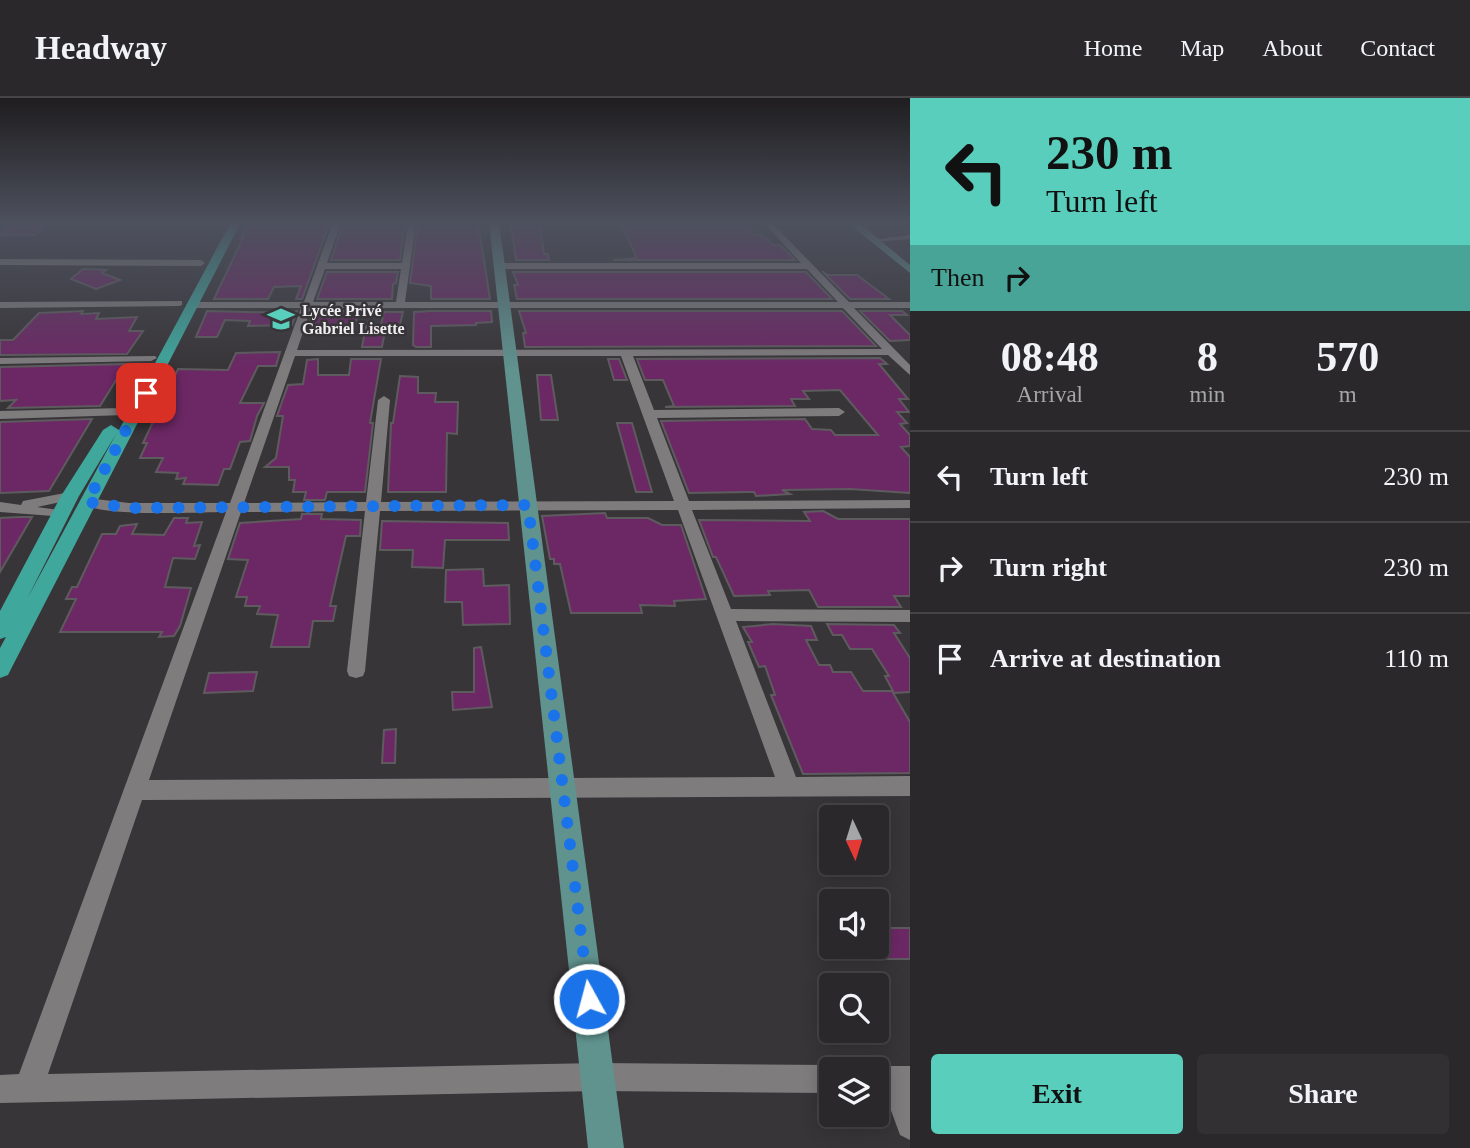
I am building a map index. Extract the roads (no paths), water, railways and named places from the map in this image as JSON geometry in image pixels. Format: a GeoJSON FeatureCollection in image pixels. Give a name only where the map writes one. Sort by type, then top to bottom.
{"type":"FeatureCollection","features":[{"type":"Feature","properties":{"kind":"main road"},"geometry":{"type":"LineString","coordinates":[[0,631],[69,517],[87,502],[185,304],[198,271]]}},
{"type":"Feature","properties":{"kind":"main road"},"geometry":{"type":"LineString","coordinates":[[0,669],[69,517],[70,496],[206,271]]}},
{"type":"Feature","properties":{"kind":"street"},"geometry":{"type":"LineString","coordinates":[[28,1089],[319,271]]}},
{"type":"Feature","properties":{"kind":"street"},"geometry":{"type":"LineString","coordinates":[[400,305],[404,271]]}},
{"type":"Feature","properties":{"kind":"street"},"geometry":{"type":"LineString","coordinates":[[501,271],[606,1148]]}},
{"type":"Feature","properties":{"kind":"street"},"geometry":{"type":"LineString","coordinates":[[814,271],[910,372]]}},
{"type":"Feature","properties":{"kind":"street"},"geometry":{"type":"LineString","coordinates":[[0,314],[5,305],[910,304]]}},
{"type":"Feature","properties":{"kind":"street"},"geometry":{"type":"LineString","coordinates":[[290,352],[891,352]]}},
{"type":"Feature","properties":{"kind":"street"},"geometry":{"type":"LineString","coordinates":[[626,353],[789,786]]}},
{"type":"Feature","properties":{"kind":"street"},"geometry":{"type":"LineString","coordinates":[[0,361],[151,358]]}},
{"type":"Feature","properties":{"kind":"street"},"geometry":{"type":"LineString","coordinates":[[356,671],[384,400]]}},
{"type":"Feature","properties":{"kind":"street"},"geometry":{"type":"LineString","coordinates":[[0,415],[121,412]]}},
{"type":"Feature","properties":{"kind":"street"},"geometry":{"type":"LineString","coordinates":[[648,414],[839,412]]}},
{"type":"Feature","properties":{"kind":"street"},"geometry":{"type":"LineString","coordinates":[[5,507],[70,496]]}},
{"type":"Feature","properties":{"kind":"street"},"geometry":{"type":"LineString","coordinates":[[87,502],[129,508]]}},
{"type":"Feature","properties":{"kind":"street"},"geometry":{"type":"LineString","coordinates":[[5,507],[69,517],[129,508],[910,504]]}},
{"type":"Feature","properties":{"kind":"street"},"geometry":{"type":"LineString","coordinates":[[725,615],[910,616]]}},
{"type":"Feature","properties":{"kind":"street"},"geometry":{"type":"LineString","coordinates":[[133,790],[910,786]]}},
{"type":"Feature","properties":{"kind":"street"},"geometry":{"type":"LineString","coordinates":[[0,1089],[598,1077],[819,1079]]}},
{"type":"Feature","properties":{"kind":"street"},"geometry":{"type":"LineString","coordinates":[[893,1080],[910,1125]]}},
{"type":"Feature","properties":{"kind":"place","name":"Lycée Privé Gabriel Lisette"},"geometry":{"type":"Point","coordinates":[281,319]}}]}
